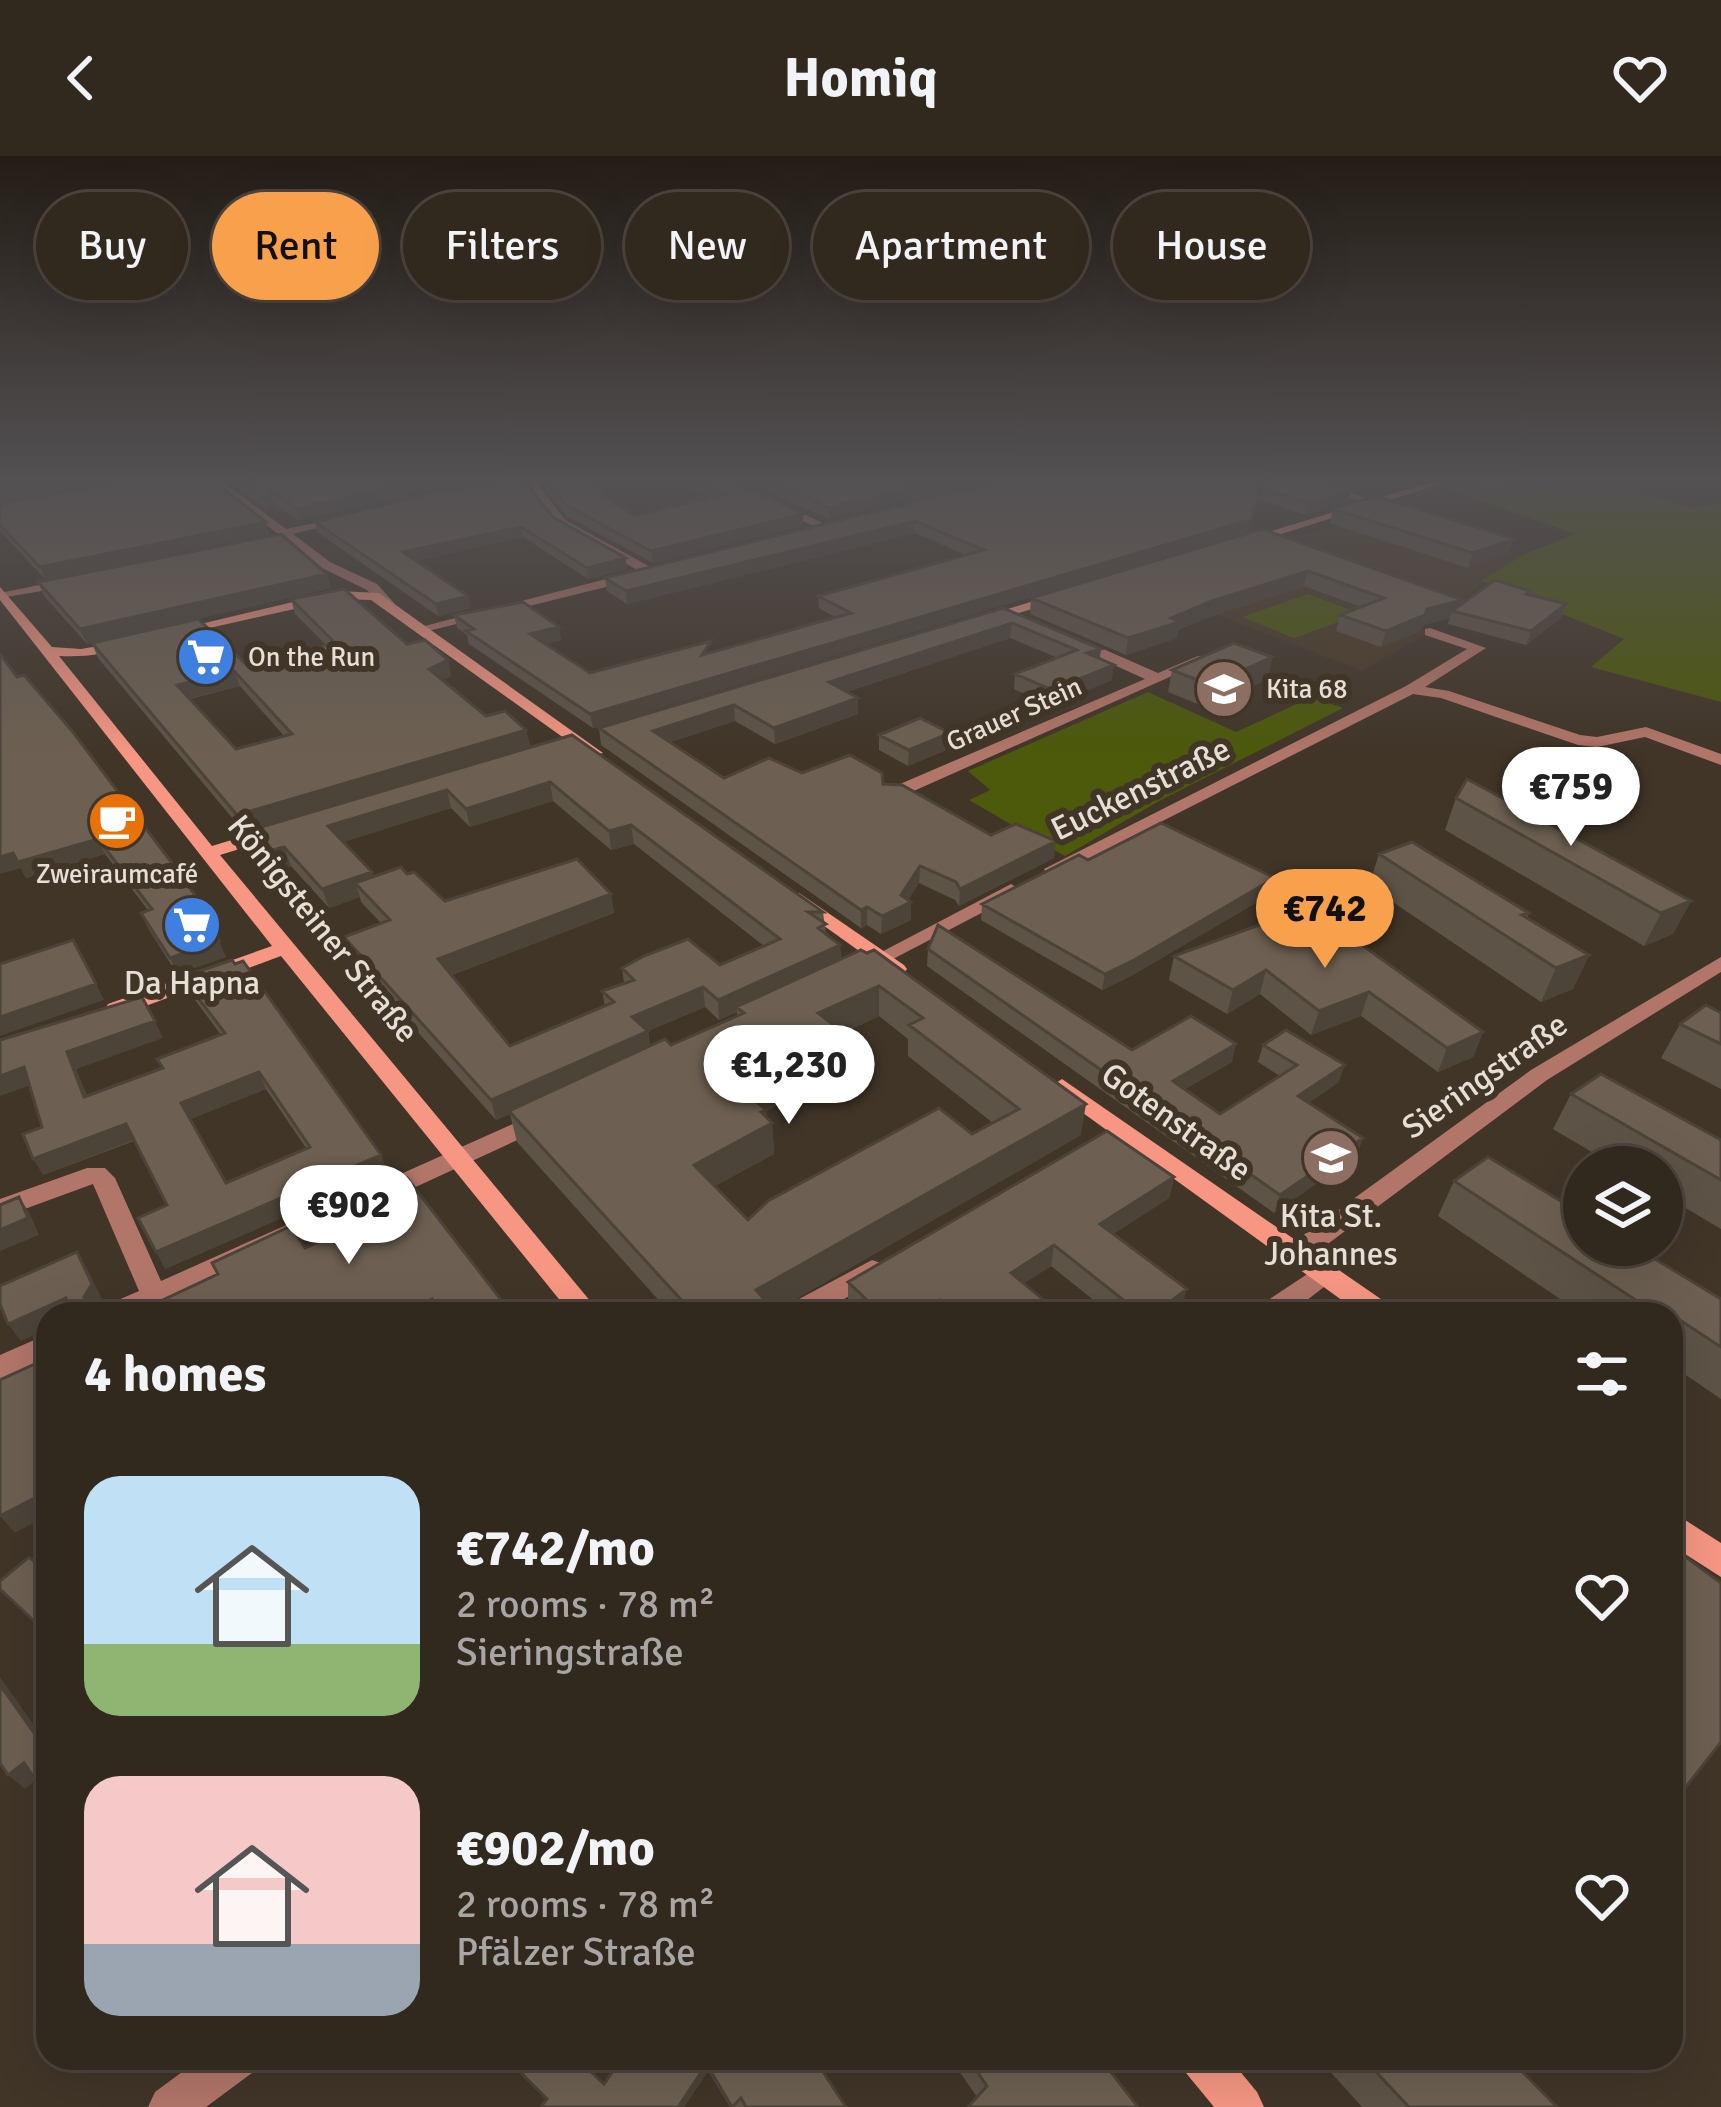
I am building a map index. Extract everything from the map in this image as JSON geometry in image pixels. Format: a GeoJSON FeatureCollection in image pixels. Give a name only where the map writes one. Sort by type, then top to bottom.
{"type":"FeatureCollection","features":[{"type":"Feature","properties":{"kind":"main road"},"geometry":{"type":"LineString","coordinates":[[958,627],[1086,589]]}},
{"type":"Feature","properties":{"kind":"main road","name":"Königsteiner Straße"},"geometry":{"type":"LineString","coordinates":[[2,594],[284,948],[577,1302]]}},
{"type":"Feature","properties":{"kind":"main road"},"geometry":{"type":"LineString","coordinates":[[161,635],[339,595],[365,594],[388,604],[617,770]]}},
{"type":"Feature","properties":{"kind":"main road"},"geometry":{"type":"LineString","coordinates":[[48,651],[87,652],[138,640]]}},
{"type":"Feature","properties":{"kind":"main road"},"geometry":{"type":"LineString","coordinates":[[61,667],[87,652]]}},
{"type":"Feature","properties":{"kind":"main road"},"geometry":{"type":"LineString","coordinates":[[550,748],[598,734]]}},
{"type":"Feature","properties":{"kind":"main road"},"geometry":{"type":"LineString","coordinates":[[208,853],[309,822]]}},
{"type":"Feature","properties":{"kind":"main road"},"geometry":{"type":"LineString","coordinates":[[781,886],[921,986]]}},
{"type":"Feature","properties":{"kind":"main road"},"geometry":{"type":"LineString","coordinates":[[83,1021],[284,948]]}},
{"type":"Feature","properties":{"kind":"main road","name":"Gotenstraße"},"geometry":{"type":"LineString","coordinates":[[1046,1076],[1108,1133],[1364,1302]]}},
{"type":"Feature","properties":{"kind":"main road"},"geometry":{"type":"LineString","coordinates":[[1683,1535],[1721,1562]]}},
{"type":"Feature","properties":{"kind":"main road"},"geometry":{"type":"LineString","coordinates":[[1211,2070],[1241,2107]]}},
{"type":"Feature","properties":{"kind":"street"},"geometry":{"type":"LineString","coordinates":[[420,629],[646,573]]}},
{"type":"Feature","properties":{"kind":"street"},"geometry":{"type":"LineString","coordinates":[[339,595],[351,584],[343,574]]}},
{"type":"Feature","properties":{"kind":"street"},"geometry":{"type":"LineString","coordinates":[[343,574],[363,581],[388,604]]}},
{"type":"Feature","properties":{"kind":"street"},"geometry":{"type":"LineString","coordinates":[[2,594],[94,578]]}},
{"type":"Feature","properties":{"kind":"street"},"geometry":{"type":"LineString","coordinates":[[1004,614],[1037,627]]}},
{"type":"Feature","properties":{"kind":"street","name":"Euckenstraße"},"geometry":{"type":"LineString","coordinates":[[839,978],[1411,688],[1479,648],[1430,632]]}},
{"type":"Feature","properties":{"kind":"street","name":"Grauer Stein"},"geometry":{"type":"LineString","coordinates":[[1058,635],[1156,678]]}},
{"type":"Feature","properties":{"kind":"street","name":"Grauer Stein"},"geometry":{"type":"LineString","coordinates":[[892,794],[1218,653]]}},
{"type":"Feature","properties":{"kind":"street"},"geometry":{"type":"LineString","coordinates":[[1411,688],[1444,694],[1578,740],[1597,742],[1646,732],[1721,760]]}},
{"type":"Feature","properties":{"kind":"street","name":"Sieringstraße"},"geometry":{"type":"LineString","coordinates":[[1296,1254],[1539,1075],[1721,963]]}},
{"type":"Feature","properties":{"kind":"street"},"geometry":{"type":"LineString","coordinates":[[139,1302],[566,1107]]}},
{"type":"Feature","properties":{"kind":"street"},"geometry":{"type":"LineString","coordinates":[[0,1208],[96,1174],[103,1178],[154,1295]]}},
{"type":"Feature","properties":{"kind":"street"},"geometry":{"type":"LineString","coordinates":[[817,1302],[897,1256]]}},
{"type":"Feature","properties":{"kind":"street"},"geometry":{"type":"LineString","coordinates":[[1285,1302],[1324,1273]]}},
{"type":"Feature","properties":{"kind":"street"},"geometry":{"type":"LineString","coordinates":[[0,1368],[36,1351]]}},
{"type":"Feature","properties":{"kind":"street"},"geometry":{"type":"LineString","coordinates":[[170,2107],[221,2070]]}},
{"type":"Feature","properties":{"kind":"shaded area"},"geometry":{"type":"Polygon","coordinates":[[[1174,573],[1498,573],[1422,628],[1429,633],[1362,671],[1137,584],[1174,573]]]}},
{"type":"Feature","properties":{"kind":"green space"},"geometry":{"type":"Polygon","coordinates":[[[1494,573],[1721,573],[1721,702],[1591,667],[1624,639],[1481,581],[1494,573]]]}},
{"type":"Feature","properties":{"kind":"green space"},"geometry":{"type":"Polygon","coordinates":[[[1308,594],[1361,614],[1294,638],[1242,617],[1308,594]]]}},
{"type":"Feature","properties":{"kind":"green space"},"geometry":{"type":"Polygon","coordinates":[[[1148,692],[1236,732],[1312,697],[1343,708],[1159,801],[1065,856],[969,800],[990,790],[968,771],[1148,692]]]}},
{"type":"Feature","properties":{"kind":"building"},"geometry":{"type":"Polygon","coordinates":[[[83,573],[327,574],[80,629],[38,582],[83,573]]]}},
{"type":"Feature","properties":{"kind":"building"},"geometry":{"type":"Polygon","coordinates":[[[390,573],[434,573],[468,596],[436,604],[390,573]]]}},
{"type":"Feature","properties":{"kind":"building"},"geometry":{"type":"Polygon","coordinates":[[[625,573],[700,573],[626,591],[605,578],[625,573]]]}},
{"type":"Feature","properties":{"kind":"building"},"geometry":{"type":"Polygon","coordinates":[[[901,573],[1070,573],[590,714],[466,631],[474,629],[454,615],[523,602],[559,627],[530,634],[590,673],[711,641],[702,655],[851,613],[818,596],[901,573]]]}},
{"type":"Feature","properties":{"kind":"building"},"geometry":{"type":"Polygon","coordinates":[[[1115,573],[1301,573],[1212,601],[1171,618],[1180,622],[1128,638],[1031,598],[1115,573]]]}},
{"type":"Feature","properties":{"kind":"building"},"geometry":{"type":"Polygon","coordinates":[[[1314,573],[1387,573],[1463,600],[1427,609],[1425,615],[1386,631],[1340,615],[1384,598],[1314,573]]]}},
{"type":"Feature","properties":{"kind":"building"},"geometry":{"type":"Polygon","coordinates":[[[1495,580],[1566,604],[1531,631],[1452,611],[1495,580]]]}},
{"type":"Feature","properties":{"kind":"building"},"geometry":{"type":"Polygon","coordinates":[[[344,589],[407,644],[425,640],[448,660],[429,669],[486,716],[505,711],[526,730],[237,815],[92,643],[198,619],[247,665],[335,643],[291,599],[344,589]],[[234,671],[177,685],[236,749],[292,734],[234,671]]]}},
{"type":"Feature","properties":{"kind":"building"},"geometry":{"type":"Polygon","coordinates":[[[1003,608],[1101,649],[1087,653],[1114,665],[1052,690],[1015,674],[1077,650],[1012,623],[829,682],[858,698],[774,728],[734,705],[653,731],[724,778],[769,758],[802,773],[850,755],[882,773],[883,784],[902,785],[991,835],[1016,824],[1056,841],[960,889],[956,882],[920,866],[901,895],[911,902],[882,916],[867,907],[861,910],[599,728],[1003,608]]]}},
{"type":"Feature","properties":{"kind":"building"},"geometry":{"type":"Polygon","coordinates":[[[1234,643],[1272,657],[1210,685],[1172,670],[1234,643]]]}},
{"type":"Feature","properties":{"kind":"building"},"geometry":{"type":"Polygon","coordinates":[[[0,654],[72,731],[181,875],[209,916],[203,917],[219,941],[170,958],[141,913],[152,909],[98,839],[18,862],[13,853],[0,857],[0,654]]]}},
{"type":"Feature","properties":{"kind":"building"},"geometry":{"type":"Polygon","coordinates":[[[920,718],[950,733],[909,750],[879,735],[920,718]]]}},
{"type":"Feature","properties":{"kind":"building"},"geometry":{"type":"Polygon","coordinates":[[[572,735],[823,912],[808,912],[826,924],[818,928],[840,945],[718,1000],[703,987],[632,1017],[648,1031],[491,1100],[344,937],[390,920],[355,883],[401,867],[407,874],[414,872],[445,901],[577,859],[611,894],[438,959],[510,1046],[614,1002],[602,991],[634,980],[622,968],[644,956],[688,939],[720,965],[780,939],[631,825],[609,831],[550,782],[466,809],[447,790],[328,826],[372,872],[322,889],[284,847],[270,851],[251,830],[572,735]]]}},
{"type":"Feature","properties":{"kind":"building"},"geometry":{"type":"Polygon","coordinates":[[[1467,779],[1691,901],[1661,913],[1456,798],[1467,779]]]}},
{"type":"Feature","properties":{"kind":"building"},"geometry":{"type":"Polygon","coordinates":[[[1161,823],[1275,878],[1105,974],[982,904],[1079,855],[1088,860],[1161,823]]]}},
{"type":"Feature","properties":{"kind":"building"},"geometry":{"type":"Polygon","coordinates":[[[1412,842],[1589,955],[1556,968],[1379,854],[1412,842]]]}},
{"type":"Feature","properties":{"kind":"building"},"geometry":{"type":"Polygon","coordinates":[[[1309,907],[1483,1032],[1447,1048],[1369,992],[1319,1011],[1266,970],[1233,990],[1174,956],[1309,907]]]}},
{"type":"Feature","properties":{"kind":"building"},"geometry":{"type":"Polygon","coordinates":[[[938,925],[1132,1050],[1191,1016],[1236,1044],[1173,1081],[1220,1114],[1297,1065],[1263,1045],[1286,1030],[1345,1065],[1298,1096],[1363,1138],[1280,1195],[928,949],[938,925]]]}},
{"type":"Feature","properties":{"kind":"building"},"geometry":{"type":"Polygon","coordinates":[[[73,940],[96,984],[0,1017],[0,964],[73,940]]]}},
{"type":"Feature","properties":{"kind":"building"},"geometry":{"type":"Polygon","coordinates":[[[861,950],[874,950],[1086,1104],[756,1290],[766,1302],[683,1302],[509,1111],[665,1039],[671,1045],[744,1013],[736,1007],[861,950]],[[879,986],[818,1013],[865,1049],[823,1071],[808,1058],[744,1091],[766,1110],[761,1112],[772,1123],[694,1165],[748,1220],[768,1201],[939,1108],[972,1134],[1019,1109],[909,1025],[923,1018],[879,986]]]}},
{"type":"Feature","properties":{"kind":"building"},"geometry":{"type":"Polygon","coordinates":[[[232,960],[235,964],[243,961],[381,1155],[156,1252],[138,1218],[167,1205],[126,1124],[33,1159],[23,1134],[42,1127],[24,1067],[0,1076],[0,1040],[142,997],[155,1021],[67,1052],[84,1097],[163,1068],[157,1059],[225,1033],[182,977],[232,960]],[[259,1072],[181,1103],[226,1183],[310,1147],[259,1072]]]}},
{"type":"Feature","properties":{"kind":"building"},"geometry":{"type":"Polygon","coordinates":[[[1706,1005],[1721,1013],[1721,1044],[1680,1024],[1706,1005]]]}},
{"type":"Feature","properties":{"kind":"building"},"geometry":{"type":"Polygon","coordinates":[[[1601,1074],[1721,1140],[1721,1180],[1683,1158],[1683,1146],[1662,1146],[1571,1094],[1601,1074]]]}},
{"type":"Feature","properties":{"kind":"building"},"geometry":{"type":"Polygon","coordinates":[[[1107,1131],[1174,1177],[1100,1224],[1187,1289],[1170,1302],[1126,1302],[1054,1245],[1011,1273],[1046,1302],[866,1302],[848,1282],[1107,1131]]]}},
{"type":"Feature","properties":{"kind":"building"},"geometry":{"type":"Polygon","coordinates":[[[1488,1157],[1563,1202],[1563,1252],[1454,1181],[1488,1157]]]}},
{"type":"Feature","properties":{"kind":"building"},"geometry":{"type":"Polygon","coordinates":[[[398,1177],[407,1178],[503,1302],[158,1302],[218,1274],[212,1263],[291,1226],[305,1248],[351,1226],[336,1205],[398,1177]]]}},
{"type":"Feature","properties":{"kind":"building"},"geometry":{"type":"Polygon","coordinates":[[[19,1197],[28,1218],[0,1230],[0,1205],[19,1197]]]}},
{"type":"Feature","properties":{"kind":"building"},"geometry":{"type":"Polygon","coordinates":[[[77,1252],[92,1284],[84,1297],[100,1302],[68,1302],[66,1298],[36,1302],[36,1311],[8,1324],[0,1304],[0,1286],[77,1252]]]}},
{"type":"Feature","properties":{"kind":"building"},"geometry":{"type":"Polygon","coordinates":[[[1584,1266],[1667,1266],[1721,1299],[1721,1347],[1683,1322],[1683,1302],[1639,1302],[1584,1266]]]}},
{"type":"Feature","properties":{"kind":"building"},"geometry":{"type":"Polygon","coordinates":[[[36,1364],[36,1497],[0,1516],[0,1380],[36,1364]]]}},
{"type":"Feature","properties":{"kind":"building"},"geometry":{"type":"Polygon","coordinates":[[[1683,1555],[1721,1583],[1721,1742],[1683,1791],[1683,1555]]]}},
{"type":"Feature","properties":{"kind":"building"},"geometry":{"type":"Polygon","coordinates":[[[29,1557],[36,1563],[36,1623],[0,1589],[0,1581],[29,1557]]]}},
{"type":"Feature","properties":{"kind":"building"},"geometry":{"type":"Polygon","coordinates":[[[0,1685],[36,1736],[36,1780],[24,1763],[8,1775],[0,1763],[0,1685]]]}},
{"type":"Feature","properties":{"kind":"building"},"geometry":{"type":"Polygon","coordinates":[[[525,2070],[589,2070],[604,2084],[614,2070],[703,2070],[678,2107],[541,2107],[547,2099],[522,2074],[525,2070]]]}},
{"type":"Feature","properties":{"kind":"building"},"geometry":{"type":"Polygon","coordinates":[[[710,2070],[822,2070],[846,2107],[746,2107],[741,2098],[732,2107],[710,2070]]]}},
{"type":"Feature","properties":{"kind":"building"},"geometry":{"type":"Polygon","coordinates":[[[976,2070],[1109,2070],[1138,2107],[968,2107],[987,2086],[976,2070]]]}},
{"type":"Feature","properties":{"kind":"building"},"geometry":{"type":"Polygon","coordinates":[[[1374,2070],[1521,2070],[1557,2107],[1409,2107],[1374,2070]]]}},
{"type":"Feature","properties":{"kind":"place","name":"On the Run"},"geometry":{"type":"Point","coordinates":[206,657]}},
{"type":"Feature","properties":{"kind":"place","name":"Kita 68"},"geometry":{"type":"Point","coordinates":[1224,689]}},
{"type":"Feature","properties":{"kind":"place","name":"Zweiraumcafé"},"geometry":{"type":"Point","coordinates":[117,821]}},
{"type":"Feature","properties":{"kind":"place","name":"Da Hapna"},"geometry":{"type":"Point","coordinates":[192,925]}},
{"type":"Feature","properties":{"kind":"place","name":"Kita St. Johannes"},"geometry":{"type":"Point","coordinates":[1331,1158]}}]}
